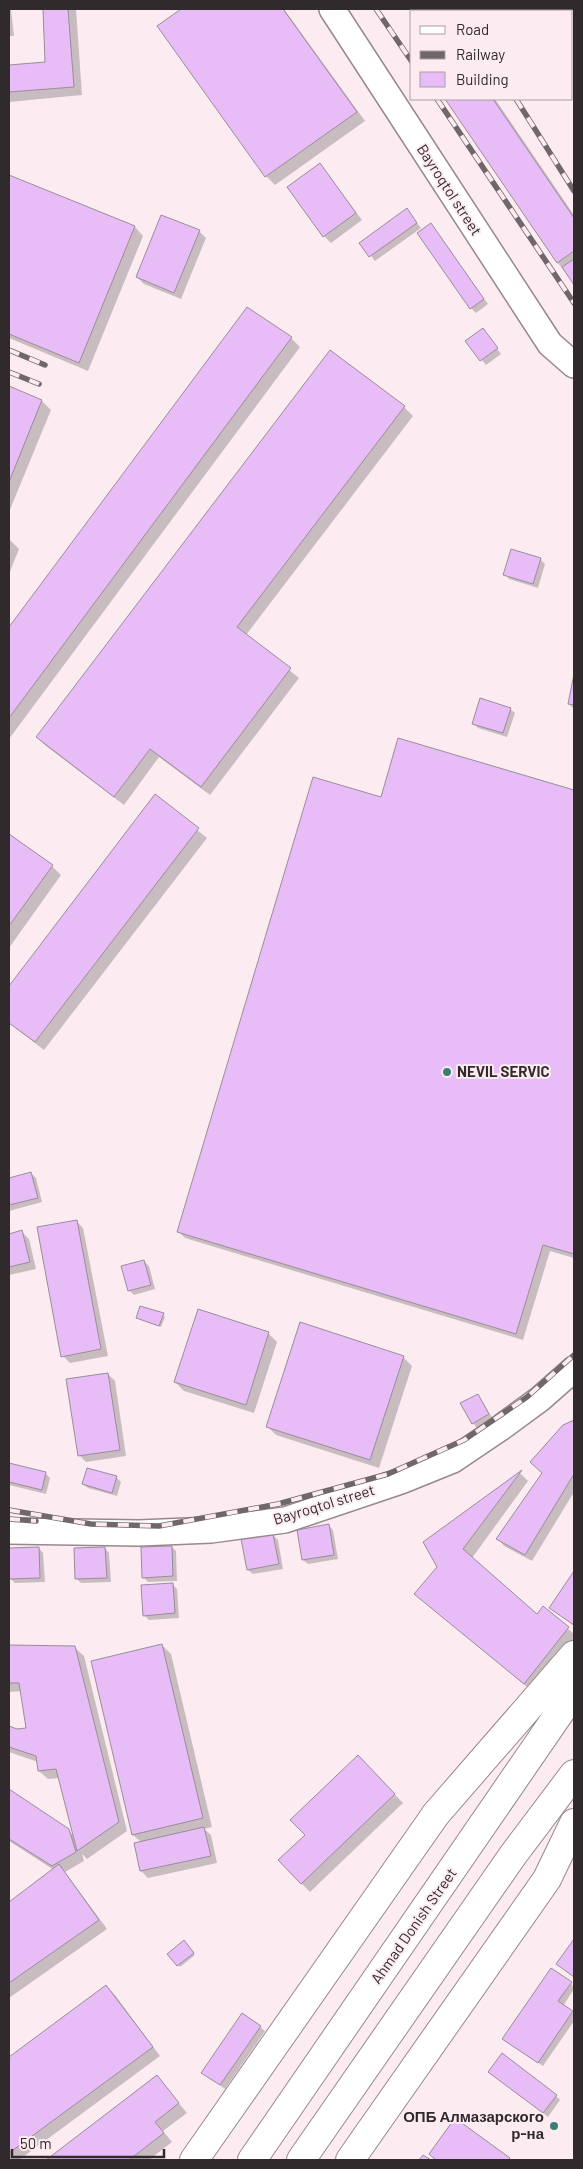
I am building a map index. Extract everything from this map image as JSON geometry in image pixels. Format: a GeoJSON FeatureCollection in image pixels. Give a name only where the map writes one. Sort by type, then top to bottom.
{"type":"FeatureCollection","features":[{"type":"Feature","properties":{"kind":"main road"},"geometry":{"type":"LineString","coordinates":[[194,2160],[436,1814],[574,1654]]}},
{"type":"Feature","properties":{"kind":"main road","name":"Ahmad Donish Street"},"geometry":{"type":"LineString","coordinates":[[252,2160],[574,1692]]}},
{"type":"Feature","properties":{"kind":"main road"},"geometry":{"type":"LineString","coordinates":[[301,2160],[513,1855],[574,1774]]}},
{"type":"Feature","properties":{"kind":"main road"},"geometry":{"type":"LineString","coordinates":[[547,1879],[574,1823]]}},
{"type":"Feature","properties":{"kind":"main road"},"geometry":{"type":"LineString","coordinates":[[350,2160],[547,1879],[574,1850]]}},
{"type":"Feature","properties":{"kind":"street","name":"Bayroqtol street"},"geometry":{"type":"LineString","coordinates":[[332,9],[550,344],[574,365]]}},
{"type":"Feature","properties":{"kind":"street","name":"Bayroqtol street"},"geometry":{"type":"LineString","coordinates":[[9,1531],[139,1533],[212,1530],[285,1520],[401,1481],[452,1460],[499,1430],[540,1399],[574,1369]]}},
{"type":"Feature","properties":{"kind":"building"},"geometry":{"type":"Polygon","coordinates":[[[43,9],[68,9],[74,87],[9,92],[9,65],[45,62],[43,9]]]}},
{"type":"Feature","properties":{"kind":"building"},"geometry":{"type":"Polygon","coordinates":[[[181,9],[283,9],[357,112],[265,177],[157,26],[181,9]]]}},
{"type":"Feature","properties":{"kind":"building"},"geometry":{"type":"Polygon","coordinates":[[[446,100],[494,100],[574,218],[574,251],[557,263],[446,100]]]}},
{"type":"Feature","properties":{"kind":"building"},"geometry":{"type":"Polygon","coordinates":[[[320,163],[356,213],[323,237],[287,187],[320,163]]]}},
{"type":"Feature","properties":{"kind":"building"},"geometry":{"type":"Polygon","coordinates":[[[9,175],[135,226],[79,363],[9,334],[9,175]]]}},
{"type":"Feature","properties":{"kind":"building"},"geometry":{"type":"Polygon","coordinates":[[[407,208],[417,223],[369,257],[359,243],[407,208]]]}},
{"type":"Feature","properties":{"kind":"building"},"geometry":{"type":"Polygon","coordinates":[[[161,215],[200,230],[174,293],[136,277],[161,215]]]}},
{"type":"Feature","properties":{"kind":"building"},"geometry":{"type":"Polygon","coordinates":[[[431,223],[484,299],[470,309],[417,233],[431,223]]]}},
{"type":"Feature","properties":{"kind":"building"},"geometry":{"type":"Polygon","coordinates":[[[574,259],[574,285],[562,267],[574,259]]]}},
{"type":"Feature","properties":{"kind":"building"},"geometry":{"type":"Polygon","coordinates":[[[247,307],[292,337],[9,718],[9,627],[247,307]]]}},
{"type":"Feature","properties":{"kind":"building"},"geometry":{"type":"Polygon","coordinates":[[[483,328],[498,348],[480,361],[465,341],[483,328]]]}},
{"type":"Feature","properties":{"kind":"building"},"geometry":{"type":"Polygon","coordinates":[[[330,350],[405,406],[237,627],[291,668],[201,787],[150,749],[114,797],[36,737],[330,350]]]}},
{"type":"Feature","properties":{"kind":"building"},"geometry":{"type":"Polygon","coordinates":[[[9,386],[42,400],[9,482],[9,386]]]}},
{"type":"Feature","properties":{"kind":"building"},"geometry":{"type":"Polygon","coordinates":[[[511,549],[541,558],[533,584],[503,575],[511,549]]]}},
{"type":"Feature","properties":{"kind":"building"},"geometry":{"type":"Polygon","coordinates":[[[574,674],[574,705],[568,704],[574,674]]]}},
{"type":"Feature","properties":{"kind":"building"},"geometry":{"type":"Polygon","coordinates":[[[480,698],[511,708],[503,733],[472,724],[480,698]]]}},
{"type":"Feature","properties":{"kind":"building"},"geometry":{"type":"Polygon","coordinates":[[[398,738],[574,790],[574,1254],[543,1245],[516,1334],[177,1232],[313,777],[381,797],[398,738]]]}},
{"type":"Feature","properties":{"kind":"building"},"geometry":{"type":"Polygon","coordinates":[[[155,794],[199,828],[35,1042],[9,1023],[9,986],[155,794]]]}},
{"type":"Feature","properties":{"kind":"building"},"geometry":{"type":"Polygon","coordinates":[[[9,834],[53,865],[9,926],[9,834]]]}},
{"type":"Feature","properties":{"kind":"building"},"geometry":{"type":"Polygon","coordinates":[[[31,1172],[38,1198],[9,1205],[9,1178],[31,1172]]]}},
{"type":"Feature","properties":{"kind":"building"},"geometry":{"type":"Polygon","coordinates":[[[77,1220],[101,1349],[61,1357],[37,1227],[77,1220]]]}},
{"type":"Feature","properties":{"kind":"building"},"geometry":{"type":"Polygon","coordinates":[[[22,1230],[30,1262],[9,1267],[9,1234],[22,1230]]]}},
{"type":"Feature","properties":{"kind":"building"},"geometry":{"type":"Polygon","coordinates":[[[144,1260],[151,1285],[128,1291],[121,1266],[144,1260]]]}},
{"type":"Feature","properties":{"kind":"building"},"geometry":{"type":"Polygon","coordinates":[[[140,1306],[164,1313],[159,1326],[136,1318],[140,1306]]]}},
{"type":"Feature","properties":{"kind":"building"},"geometry":{"type":"Polygon","coordinates":[[[198,1309],[269,1332],[246,1405],[174,1382],[198,1309]]]}},
{"type":"Feature","properties":{"kind":"building"},"geometry":{"type":"Polygon","coordinates":[[[300,1322],[404,1356],[370,1460],[266,1427],[300,1322]]]}},
{"type":"Feature","properties":{"kind":"building"},"geometry":{"type":"Polygon","coordinates":[[[108,1373],[120,1450],[78,1456],[66,1379],[108,1373]]]}},
{"type":"Feature","properties":{"kind":"building"},"geometry":{"type":"Polygon","coordinates":[[[478,1394],[489,1414],[472,1424],[460,1403],[478,1394]]]}},
{"type":"Feature","properties":{"kind":"building"},"geometry":{"type":"Polygon","coordinates":[[[574,1420],[574,1474],[525,1555],[496,1539],[542,1473],[530,1462],[563,1425],[574,1420]]]}},
{"type":"Feature","properties":{"kind":"building"},"geometry":{"type":"Polygon","coordinates":[[[9,1463],[46,1472],[42,1490],[9,1482],[9,1463]]]}},
{"type":"Feature","properties":{"kind":"building"},"geometry":{"type":"Polygon","coordinates":[[[87,1468],[117,1476],[112,1493],[82,1484],[87,1468]]]}},
{"type":"Feature","properties":{"kind":"building"},"geometry":{"type":"Polygon","coordinates":[[[522,1470],[463,1549],[537,1614],[543,1606],[569,1627],[524,1684],[414,1594],[437,1567],[423,1542],[522,1470]]]}},
{"type":"Feature","properties":{"kind":"building"},"geometry":{"type":"Polygon","coordinates":[[[329,1524],[334,1555],[302,1560],[297,1530],[329,1524]]]}},
{"type":"Feature","properties":{"kind":"building"},"geometry":{"type":"Polygon","coordinates":[[[273,1534],[279,1564],[247,1570],[241,1539],[273,1534]]]}},
{"type":"Feature","properties":{"kind":"building"},"geometry":{"type":"Polygon","coordinates":[[[172,1546],[173,1576],[142,1578],[141,1547],[172,1546]]]}},
{"type":"Feature","properties":{"kind":"building"},"geometry":{"type":"Polygon","coordinates":[[[39,1547],[40,1578],[9,1579],[9,1548],[39,1547]]]}},
{"type":"Feature","properties":{"kind":"building"},"geometry":{"type":"Polygon","coordinates":[[[105,1547],[107,1578],[75,1579],[74,1548],[105,1547]]]}},
{"type":"Feature","properties":{"kind":"building"},"geometry":{"type":"Polygon","coordinates":[[[574,1571],[574,1625],[549,1608],[574,1571]]]}},
{"type":"Feature","properties":{"kind":"building"},"geometry":{"type":"Polygon","coordinates":[[[173,1583],[175,1613],[143,1616],[141,1585],[173,1583]]]}},
{"type":"Feature","properties":{"kind":"building"},"geometry":{"type":"Polygon","coordinates":[[[162,1644],[203,1818],[132,1835],[91,1661],[162,1644]]]}},
{"type":"Feature","properties":{"kind":"building"},"geometry":{"type":"Polygon","coordinates":[[[9,1645],[75,1646],[119,1822],[77,1851],[56,1769],[38,1771],[36,1756],[9,1747],[9,1726],[17,1729],[26,1728],[19,1683],[9,1683],[9,1645]]]}},
{"type":"Feature","properties":{"kind":"building"},"geometry":{"type":"Polygon","coordinates":[[[358,1755],[395,1794],[301,1884],[278,1860],[305,1835],[290,1820],[358,1755]]]}},
{"type":"Feature","properties":{"kind":"building"},"geometry":{"type":"Polygon","coordinates":[[[9,1789],[69,1829],[76,1852],[52,1866],[9,1839],[9,1789]]]}},
{"type":"Feature","properties":{"kind":"building"},"geometry":{"type":"Polygon","coordinates":[[[204,1827],[211,1856],[140,1871],[134,1843],[204,1827]]]}},
{"type":"Feature","properties":{"kind":"building"},"geometry":{"type":"Polygon","coordinates":[[[59,1864],[99,1920],[9,1983],[9,1902],[59,1864]]]}},
{"type":"Feature","properties":{"kind":"building"},"geometry":{"type":"Polygon","coordinates":[[[574,1939],[574,1977],[556,1964],[574,1939]]]}},
{"type":"Feature","properties":{"kind":"building"},"geometry":{"type":"Polygon","coordinates":[[[184,1940],[194,1953],[177,1966],[167,1954],[184,1940]]]}},
{"type":"Feature","properties":{"kind":"building"},"geometry":{"type":"Polygon","coordinates":[[[551,1968],[572,1982],[558,2001],[573,2011],[538,2063],[502,2039],[551,1968]]]}},
{"type":"Feature","properties":{"kind":"building"},"geometry":{"type":"Polygon","coordinates":[[[106,1985],[153,2047],[9,2153],[9,2057],[106,1985]]]}},
{"type":"Feature","properties":{"kind":"building"},"geometry":{"type":"Polygon","coordinates":[[[242,2013],[261,2026],[220,2085],[201,2073],[242,2013]]]}},
{"type":"Feature","properties":{"kind":"building"},"geometry":{"type":"Polygon","coordinates":[[[502,2053],[557,2095],[543,2113],[488,2072],[502,2053]]]}},
{"type":"Feature","properties":{"kind":"building"},"geometry":{"type":"Polygon","coordinates":[[[157,2075],[179,2103],[155,2122],[164,2133],[129,2160],[46,2160],[157,2075]]]}},
{"type":"Feature","properties":{"kind":"building"},"geometry":{"type":"Polygon","coordinates":[[[455,2118],[510,2158],[508,2160],[436,2160],[429,2154],[455,2118]]]}},
{"type":"Feature","properties":{"kind":"building"},"geometry":{"type":"Polygon","coordinates":[[[423,2155],[431,2160],[419,2160],[423,2155]]]}},
{"type":"Feature","properties":{"kind":"railway"},"geometry":{"type":"LineString","coordinates":[[376,9],[410,59]]}},
{"type":"Feature","properties":{"kind":"railway"},"geometry":{"type":"LineString","coordinates":[[438,100],[574,303]]}},
{"type":"Feature","properties":{"kind":"railway"},"geometry":{"type":"LineString","coordinates":[[517,100],[574,191]]}},
{"type":"Feature","properties":{"kind":"railway"},"geometry":{"type":"LineString","coordinates":[[9,350],[45,365]]}},
{"type":"Feature","properties":{"kind":"railway"},"geometry":{"type":"LineString","coordinates":[[9,372],[39,384]]}},
{"type":"Feature","properties":{"kind":"railway"},"geometry":{"type":"LineString","coordinates":[[9,1510],[91,1524],[159,1526],[278,1504],[388,1474],[464,1440],[527,1397],[574,1355]]}},
{"type":"Feature","properties":{"kind":"railway"},"geometry":{"type":"LineString","coordinates":[[9,1519],[36,1521]]}},
{"type":"Feature","properties":{"kind":"place","name":"NEVIL SERVIC"},"geometry":{"type":"Point","coordinates":[447,1072]}},
{"type":"Feature","properties":{"kind":"place","name":"ОПБ Алмазарского р-на"},"geometry":{"type":"Point","coordinates":[554,2126]}}]}
